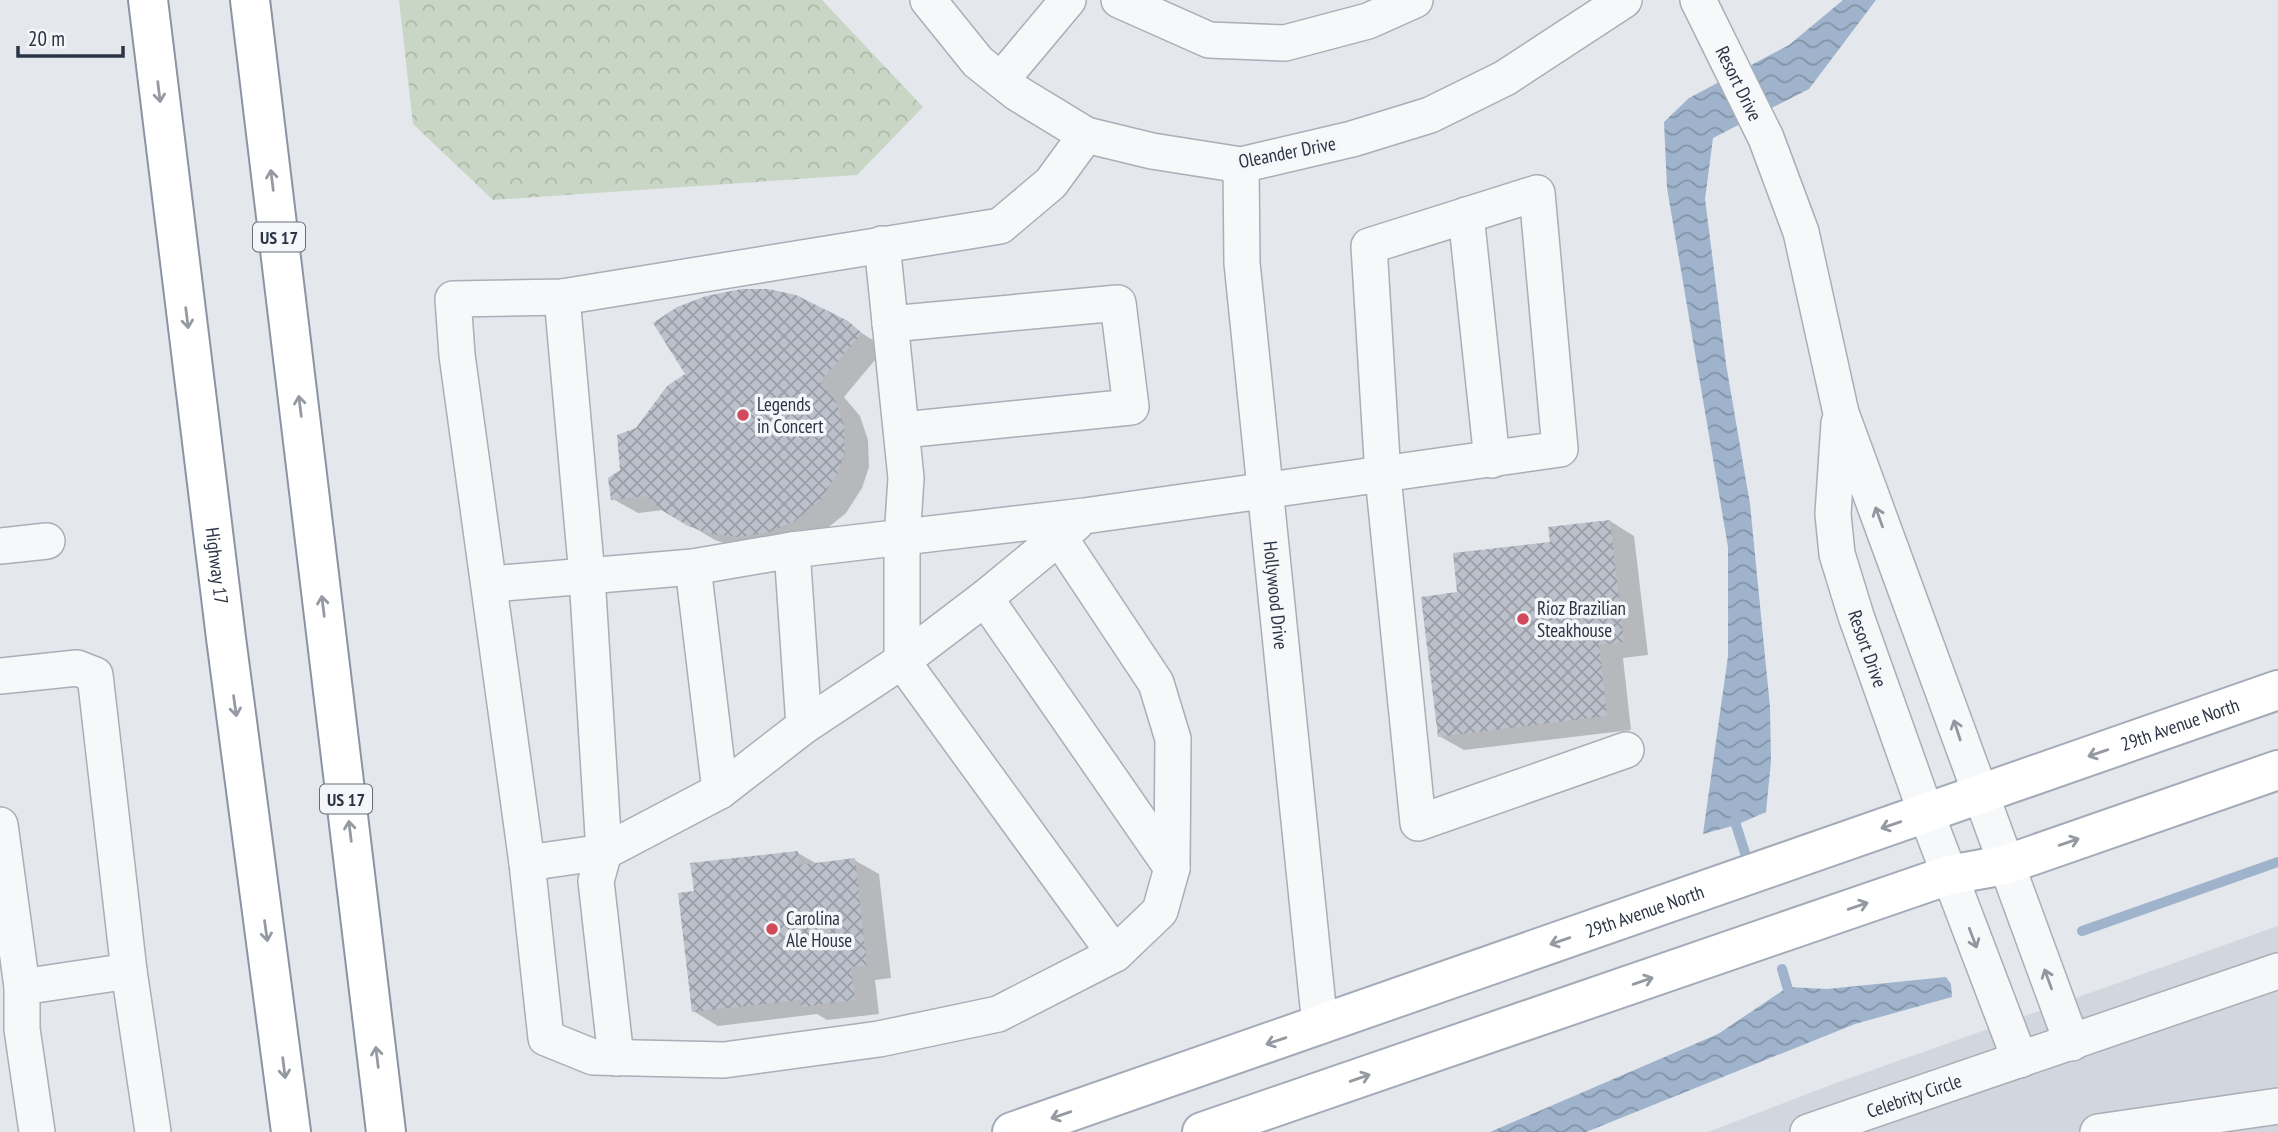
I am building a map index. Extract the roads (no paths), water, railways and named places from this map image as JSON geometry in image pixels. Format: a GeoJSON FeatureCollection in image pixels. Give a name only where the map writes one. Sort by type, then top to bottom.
{"type":"FeatureCollection","features":[{"type":"Feature","properties":{"kind":"main road","name":"Highway 17"},"geometry":{"type":"LineString","coordinates":[[148,0],[226,638],[291,1132]]}},
{"type":"Feature","properties":{"kind":"main road","name":"US 17"},"geometry":{"type":"LineString","coordinates":[[250,0],[388,1130]]}},
{"type":"Feature","properties":{"kind":"main road","name":"29th Avenue North"},"geometry":{"type":"LineString","coordinates":[[1012,1132],[2278,690]]}},
{"type":"Feature","properties":{"kind":"main road"},"geometry":{"type":"LineString","coordinates":[[1202,1132],[1949,875],[2005,865],[2278,771]]}},
{"type":"Feature","properties":{"kind":"street","name":"Oleander Drive"},"geometry":{"type":"LineString","coordinates":[[928,0],[978,62],[1086,135],[1152,151],[1241,164],[1352,139],[1430,115],[1505,78],[1624,0]]}},
{"type":"Feature","properties":{"kind":"street"},"geometry":{"type":"LineString","coordinates":[[1001,80],[1068,0]]}},
{"type":"Feature","properties":{"kind":"street"},"geometry":{"type":"LineString","coordinates":[[1119,0],[1209,40],[1285,43],[1368,21],[1415,0]]}},
{"type":"Feature","properties":{"kind":"street","name":"Resort Drive"},"geometry":{"type":"LineString","coordinates":[[1698,0],[1766,138],[1801,232],[1840,413],[2005,865]]}},
{"type":"Feature","properties":{"kind":"street"},"geometry":{"type":"LineString","coordinates":[[1071,527],[1156,683],[1173,739],[1172,868],[1160,911],[1115,954],[998,1014],[958,1023],[879,1039],[724,1060],[593,1057],[546,1038],[527,863],[491,584],[457,355],[453,299],[562,298],[1000,226],[1051,183],[1086,135]]}},
{"type":"Feature","properties":{"kind":"street","name":"Hollywood Drive"},"geometry":{"type":"LineString","coordinates":[[1241,164],[1241,263],[1320,1026]]}},
{"type":"Feature","properties":{"kind":"street"},"geometry":{"type":"LineString","coordinates":[[491,584],[693,567],[792,550],[902,539],[1071,527],[1263,490],[1383,476],[1560,449],[1537,193],[1369,246],[1383,476],[1418,823],[1626,750]]}},
{"type":"Feature","properties":{"kind":"street"},"geometry":{"type":"LineString","coordinates":[[1466,215],[1492,460]]}},
{"type":"Feature","properties":{"kind":"street"},"geometry":{"type":"LineString","coordinates":[[883,244],[906,478],[902,539],[902,661],[1115,954]]}},
{"type":"Feature","properties":{"kind":"street"},"geometry":{"type":"LineString","coordinates":[[562,298],[587,576],[604,852],[596,881],[616,1058]]}},
{"type":"Feature","properties":{"kind":"street"},"geometry":{"type":"LineString","coordinates":[[890,324],[1118,303],[1131,407],[903,430]]}},
{"type":"Feature","properties":{"kind":"street","name":"Resort Drive"},"geometry":{"type":"LineString","coordinates":[[1840,413],[1833,514],[1837,554],[1949,875]]}},
{"type":"Feature","properties":{"kind":"street"},"geometry":{"type":"LineString","coordinates":[[527,863],[604,852],[720,791],[804,726],[902,661],[985,598],[1071,527]]}},
{"type":"Feature","properties":{"kind":"street"},"geometry":{"type":"LineString","coordinates":[[0,546],[47,541]]}},
{"type":"Feature","properties":{"kind":"street"},"geometry":{"type":"LineString","coordinates":[[792,550],[804,726]]}},
{"type":"Feature","properties":{"kind":"street"},"geometry":{"type":"LineString","coordinates":[[693,567],[720,791]]}},
{"type":"Feature","properties":{"kind":"street"},"geometry":{"type":"LineString","coordinates":[[985,598],[1172,868]]}},
{"type":"Feature","properties":{"kind":"street"},"geometry":{"type":"LineString","coordinates":[[0,676],[77,668],[95,675],[129,971],[153,1132]]}},
{"type":"Feature","properties":{"kind":"street"},"geometry":{"type":"LineString","coordinates":[[0,825],[22,987],[22,1028],[37,1132]]}},
{"type":"Feature","properties":{"kind":"street"},"geometry":{"type":"LineString","coordinates":[[2005,865],[2071,1043]]}},
{"type":"Feature","properties":{"kind":"street"},"geometry":{"type":"LineString","coordinates":[[1949,875],[2020,1060]]}},
{"type":"Feature","properties":{"kind":"street"},"geometry":{"type":"LineString","coordinates":[[22,987],[129,971]]}},
{"type":"Feature","properties":{"kind":"street","name":"Celebrity Circle"},"geometry":{"type":"LineString","coordinates":[[1808,1132],[2278,971]]}},
{"type":"Feature","properties":{"kind":"street"},"geometry":{"type":"LineString","coordinates":[[2098,1132],[2156,1127],[2272,1107]]}},
{"type":"Feature","properties":{"kind":"street"},"geometry":{"type":"LineString","coordinates":[[2242,1132],[2272,1107]]}},
{"type":"Feature","properties":{"kind":"water"},"geometry":{"type":"Polygon","coordinates":[[[1843,0],[1876,0],[1809,89],[1713,138],[1705,199],[1726,364],[1750,504],[1770,707],[1771,761],[1766,812],[1736,825],[1703,834],[1728,656],[1728,547],[1667,188],[1664,122],[1689,98],[1789,45],[1843,0]]]}},
{"type":"Feature","properties":{"kind":"water"},"geometry":{"type":"Polygon","coordinates":[[[1946,977],[1951,984],[1952,997],[1855,1024],[1586,1132],[1490,1132],[1718,1034],[1788,987],[1827,989],[1946,977]]]}},
{"type":"Feature","properties":{"kind":"waterway"},"geometry":{"type":"LineString","coordinates":[[1736,812],[1736,825],[1747,859]]}},
{"type":"Feature","properties":{"kind":"waterway"},"geometry":{"type":"LineString","coordinates":[[2082,931],[2278,862]]}},
{"type":"Feature","properties":{"kind":"waterway"},"geometry":{"type":"LineString","coordinates":[[1782,969],[1791,1000]]}},
{"type":"Feature","properties":{"kind":"place","name":"Legends in Concert"},"geometry":{"type":"Point","coordinates":[743,415]}},
{"type":"Feature","properties":{"kind":"place","name":"Rioz Brazilian Steakhouse"},"geometry":{"type":"Point","coordinates":[1523,619]}},
{"type":"Feature","properties":{"kind":"place","name":"Carolina Ale House"},"geometry":{"type":"Point","coordinates":[772,929]}}]}
